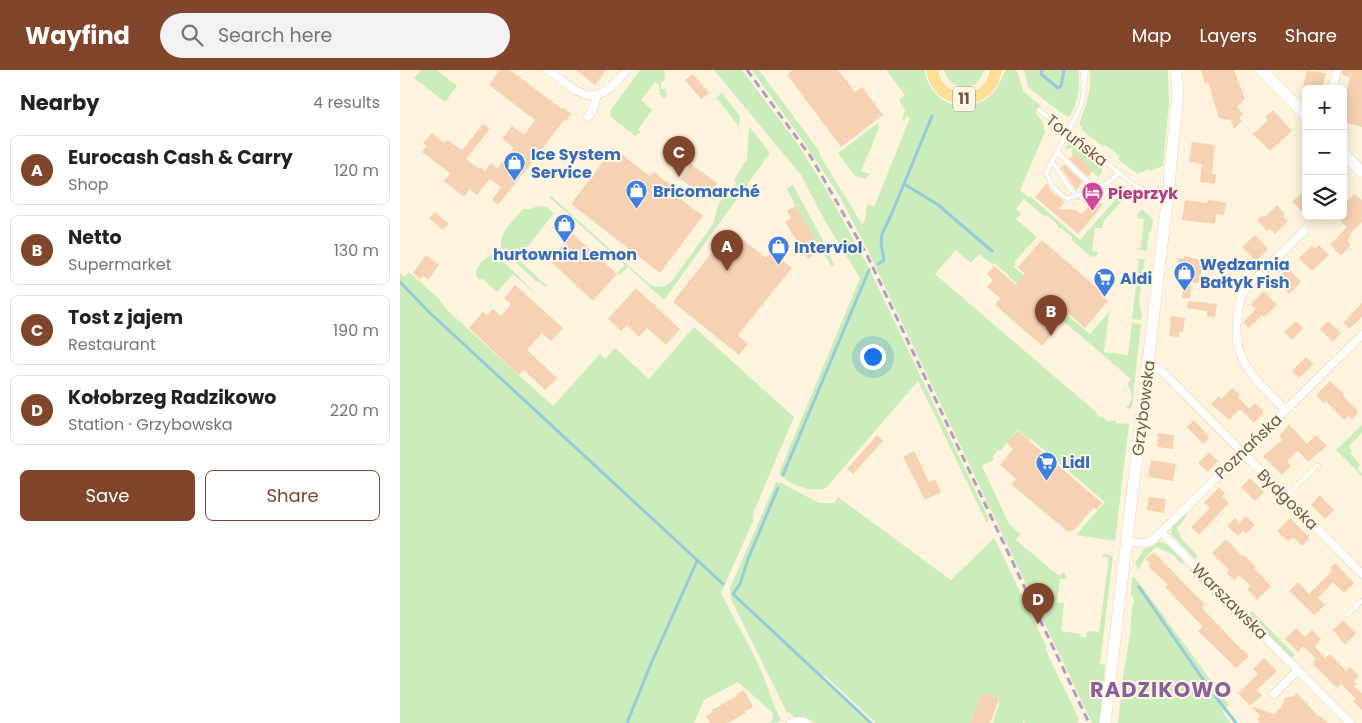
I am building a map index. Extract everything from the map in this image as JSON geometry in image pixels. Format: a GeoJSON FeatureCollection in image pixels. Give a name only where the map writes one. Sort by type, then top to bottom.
{"type":"FeatureCollection","features":[{"type":"Feature","properties":{"kind":"main road","name":"11"},"geometry":{"type":"LineString","coordinates":[[932,70],[935,81],[941,90],[953,97],[963,99],[974,97],[986,90],[992,82],[996,70]]}},
{"type":"Feature","properties":{"kind":"street"},"geometry":{"type":"LineString","coordinates":[[548,70],[579,93],[591,96],[597,95],[614,85],[626,70]]}},
{"type":"Feature","properties":{"kind":"street","name":"Grzybowska"},"geometry":{"type":"LineString","coordinates":[[1176,70],[1178,92]]}},
{"type":"Feature","properties":{"kind":"street","name":"Grzybowska"},"geometry":{"type":"LineString","coordinates":[[1105,723],[1168,194],[1178,92],[1184,70]]}},
{"type":"Feature","properties":{"kind":"street"},"geometry":{"type":"LineString","coordinates":[[1262,70],[1302,111]]}},
{"type":"Feature","properties":{"kind":"street"},"geometry":{"type":"LineString","coordinates":[[1333,85],[1337,70]]}},
{"type":"Feature","properties":{"kind":"street"},"geometry":{"type":"LineString","coordinates":[[588,117],[592,112],[597,95]]}},
{"type":"Feature","properties":{"kind":"street"},"geometry":{"type":"LineString","coordinates":[[1347,157],[1362,172]]}},
{"type":"Feature","properties":{"kind":"street"},"geometry":{"type":"LineString","coordinates":[[1285,410],[1250,373],[1241,358],[1236,340],[1237,320],[1241,295],[1246,288],[1304,231]]}},
{"type":"Feature","properties":{"kind":"street","name":"Poznańska"},"geometry":{"type":"LineString","coordinates":[[1127,542],[1151,542],[1362,334]]}},
{"type":"Feature","properties":{"kind":"street","name":"Bydgoska"},"geometry":{"type":"LineString","coordinates":[[1148,366],[1157,368],[1166,375],[1362,574]]}},
{"type":"Feature","properties":{"kind":"street","name":"Warszawska"},"geometry":{"type":"LineString","coordinates":[[1161,532],[1349,723]]}},
{"type":"Feature","properties":{"kind":"street"},"geometry":{"type":"LineString","coordinates":[[1274,694],[1298,670]]}},
{"type":"Feature","properties":{"kind":"street"},"geometry":{"type":"LineString","coordinates":[[791,723],[798,721],[806,723]]}},
{"type":"Feature","properties":{"kind":"lane"},"geometry":{"type":"LineString","coordinates":[[1082,70],[1085,83]]}},
{"type":"Feature","properties":{"kind":"lane"},"geometry":{"type":"LineString","coordinates":[[1086,70],[1080,108],[1046,173],[1054,188],[1067,199],[1106,184],[1119,173]]}},
{"type":"Feature","properties":{"kind":"lane","name":"Toruńska"},"geometry":{"type":"LineString","coordinates":[[1039,110],[1143,190],[1168,194]]}},
{"type":"Feature","properties":{"kind":"lane"},"geometry":{"type":"LineString","coordinates":[[1057,152],[1095,189]]}},
{"type":"Feature","properties":{"kind":"lane"},"geometry":{"type":"LineString","coordinates":[[1052,161],[1071,190],[1078,196]]}},
{"type":"Feature","properties":{"kind":"lane"},"geometry":{"type":"LineString","coordinates":[[1285,496],[1318,466]]}},
{"type":"Feature","properties":{"kind":"lane"},"geometry":{"type":"LineString","coordinates":[[1348,615],[1362,602]]}},
{"type":"Feature","properties":{"kind":"green space"},"geometry":{"type":"Polygon","coordinates":[[[421,70],[437,70],[457,86],[445,102],[414,78],[421,70]]]}},
{"type":"Feature","properties":{"kind":"green space"},"geometry":{"type":"Polygon","coordinates":[[[640,70],[663,70],[665,81],[661,82],[661,89],[666,89],[666,97],[664,98],[660,95],[659,85],[655,82],[641,100],[652,110],[638,130],[641,132],[635,136],[611,117],[610,111],[640,70]]]}},
{"type":"Feature","properties":{"kind":"green space"},"geometry":{"type":"Polygon","coordinates":[[[714,70],[742,70],[797,143],[827,191],[868,266],[989,519],[987,523],[1047,648],[1045,649],[1079,719],[1078,723],[1026,723],[1024,721],[1023,723],[994,723],[999,699],[982,693],[970,723],[876,723],[824,675],[822,679],[869,723],[815,723],[805,717],[794,717],[789,712],[787,713],[731,599],[730,588],[776,482],[819,503],[834,503],[838,497],[951,580],[994,538],[918,381],[826,488],[807,489],[788,481],[779,473],[860,278],[825,221],[801,175],[714,70]]]}},
{"type":"Feature","properties":{"kind":"green space"},"geometry":{"type":"Polygon","coordinates":[[[752,70],[759,70],[820,152],[819,154],[862,224],[865,220],[867,204],[874,207],[910,118],[906,116],[904,121],[902,120],[905,110],[899,100],[905,95],[886,70],[925,70],[933,91],[940,98],[949,103],[969,105],[989,96],[995,90],[1006,70],[1017,70],[1023,91],[1041,106],[1036,113],[1043,123],[1045,132],[1020,190],[1028,197],[1030,196],[1080,240],[1123,191],[1122,188],[1124,186],[1127,195],[1104,221],[1102,228],[1095,228],[1092,251],[1098,252],[1098,254],[1094,257],[1090,256],[1061,228],[1058,228],[1058,225],[1047,215],[1044,216],[1024,199],[1016,209],[1021,214],[1016,219],[1037,237],[1014,262],[1016,264],[1014,267],[1031,282],[1030,284],[1090,334],[1109,312],[1104,352],[1128,355],[1132,323],[1141,324],[1132,407],[1129,409],[1126,408],[1132,396],[1127,384],[1131,379],[1055,314],[1053,315],[995,263],[992,264],[979,254],[971,263],[956,250],[935,274],[1096,412],[1099,417],[1101,416],[1108,422],[1116,420],[1116,423],[1129,424],[1115,541],[1076,535],[1105,502],[1018,430],[1000,451],[998,450],[992,457],[994,459],[982,466],[1009,524],[1020,534],[1016,540],[1059,576],[1064,572],[1067,579],[1060,579],[1057,602],[1064,603],[1061,631],[1081,634],[1080,637],[1086,638],[1087,631],[1099,632],[1109,558],[1102,556],[1104,554],[1113,556],[1100,664],[1105,665],[1100,723],[1092,723],[869,253],[840,197],[752,70]]]}},
{"type":"Feature","properties":{"kind":"green space"},"geometry":{"type":"Polygon","coordinates":[[[944,70],[984,70],[981,78],[976,83],[964,87],[952,83],[944,70]]]}},
{"type":"Feature","properties":{"kind":"green space"},"geometry":{"type":"Polygon","coordinates":[[[1024,70],[1078,70],[1078,94],[1075,106],[1069,117],[1028,87],[1024,70]]]}},
{"type":"Feature","properties":{"kind":"green space"},"geometry":{"type":"Polygon","coordinates":[[[1090,70],[1168,70],[1169,103],[1163,166],[1137,174],[1118,159],[1120,156],[1105,145],[1103,147],[1082,130],[1079,124],[1089,91],[1090,70]]]}},
{"type":"Feature","properties":{"kind":"green space"},"geometry":{"type":"Polygon","coordinates":[[[722,93],[740,116],[739,127],[717,98],[709,103],[722,93]]]}},
{"type":"Feature","properties":{"kind":"green space"},"geometry":{"type":"Polygon","coordinates":[[[878,123],[879,128],[861,171],[870,174],[865,179],[855,176],[838,153],[878,123]]]}},
{"type":"Feature","properties":{"kind":"green space"},"geometry":{"type":"Polygon","coordinates":[[[749,126],[770,153],[664,300],[628,267],[619,275],[617,273],[625,265],[549,197],[551,196],[649,284],[658,287],[667,285],[672,281],[713,224],[719,203],[737,182],[734,180],[747,159],[749,126]]]}},
{"type":"Feature","properties":{"kind":"green space"},"geometry":{"type":"Polygon","coordinates":[[[1069,144],[1076,145],[1101,165],[1102,171],[1100,176],[1098,177],[1071,152],[1073,149],[1070,147],[1067,150],[1065,148],[1069,144]]]}},
{"type":"Feature","properties":{"kind":"green space"},"geometry":{"type":"Polygon","coordinates":[[[793,185],[827,248],[834,265],[832,267],[799,213],[787,189],[793,185]]]}},
{"type":"Feature","properties":{"kind":"green space"},"geometry":{"type":"Polygon","coordinates":[[[538,206],[546,207],[554,213],[518,259],[547,286],[545,287],[502,250],[501,244],[501,239],[507,228],[523,209],[538,206]]]}},
{"type":"Feature","properties":{"kind":"green space"},"geometry":{"type":"Polygon","coordinates":[[[1142,209],[1153,219],[1151,232],[1149,232],[1147,251],[1134,248],[1141,248],[1144,219],[1137,218],[1137,215],[1142,209]]]}},
{"type":"Feature","properties":{"kind":"green space"},"geometry":{"type":"Polygon","coordinates":[[[491,255],[499,257],[533,292],[513,274],[497,292],[483,279],[479,280],[476,275],[477,269],[491,255]]]}},
{"type":"Feature","properties":{"kind":"green space"},"geometry":{"type":"Polygon","coordinates":[[[1132,259],[1145,259],[1139,301],[1141,320],[1132,319],[1139,260],[1132,259]]]}},
{"type":"Feature","properties":{"kind":"green space"},"geometry":{"type":"Polygon","coordinates":[[[409,272],[438,298],[448,311],[553,406],[600,354],[605,359],[615,348],[649,379],[694,327],[794,417],[754,511],[753,521],[721,593],[760,669],[780,719],[779,722],[768,723],[772,721],[773,713],[738,682],[704,700],[694,723],[400,723],[400,273],[405,277],[409,272]]]}},
{"type":"Feature","properties":{"kind":"green space"},"geometry":{"type":"Polygon","coordinates":[[[1362,425],[1362,433],[1350,445],[1349,449],[1360,465],[1357,469],[1362,473],[1362,476],[1336,450],[1362,425]]]}},
{"type":"Feature","properties":{"kind":"green space"},"geometry":{"type":"Polygon","coordinates":[[[1185,514],[1187,516],[1177,528],[1181,538],[1198,556],[1195,559],[1171,534],[1173,523],[1185,514]]]}},
{"type":"Feature","properties":{"kind":"green space"},"geometry":{"type":"Polygon","coordinates":[[[1158,542],[1170,545],[1186,561],[1182,565],[1172,554],[1156,547],[1145,558],[1138,570],[1135,563],[1144,549],[1158,542]]]}},
{"type":"Feature","properties":{"kind":"green space"},"geometry":{"type":"Polygon","coordinates":[[[1192,568],[1236,612],[1232,615],[1189,571],[1192,568]]]}},
{"type":"Feature","properties":{"kind":"green space"},"geometry":{"type":"Polygon","coordinates":[[[1132,577],[1140,584],[1229,705],[1222,711],[1231,723],[1118,723],[1122,690],[1124,690],[1124,684],[1122,683],[1130,634],[1132,605],[1134,604],[1133,596],[1131,596],[1132,577]]]}},
{"type":"Feature","properties":{"kind":"green space"},"geometry":{"type":"Polygon","coordinates":[[[1252,611],[1295,655],[1291,658],[1249,615],[1252,611]]]}},
{"type":"Feature","properties":{"kind":"building"},"geometry":{"type":"Polygon","coordinates":[[[499,70],[510,70],[571,114],[566,121],[564,120],[542,149],[545,151],[541,157],[538,155],[498,205],[492,200],[501,187],[490,179],[477,195],[470,189],[464,197],[444,181],[450,173],[422,152],[427,146],[423,143],[432,133],[444,143],[447,140],[462,150],[483,124],[490,129],[466,159],[479,169],[480,167],[485,171],[491,163],[497,169],[514,148],[502,139],[512,126],[524,135],[535,120],[489,85],[499,70]]]}},
{"type":"Feature","properties":{"kind":"building"},"geometry":{"type":"Polygon","coordinates":[[[576,70],[606,70],[595,85],[576,70]]]}},
{"type":"Feature","properties":{"kind":"building"},"geometry":{"type":"Polygon","coordinates":[[[791,70],[838,70],[855,92],[862,87],[883,115],[841,147],[788,76],[791,70]]]}},
{"type":"Feature","properties":{"kind":"building"},"geometry":{"type":"Polygon","coordinates":[[[1201,70],[1234,70],[1245,99],[1237,107],[1243,114],[1239,117],[1242,121],[1234,129],[1231,120],[1219,118],[1208,82],[1205,83],[1201,70]]]}},
{"type":"Feature","properties":{"kind":"building"},"geometry":{"type":"Polygon","coordinates":[[[1307,70],[1326,73],[1323,85],[1303,85],[1307,70]]]}},
{"type":"Feature","properties":{"kind":"building"},"geometry":{"type":"Polygon","coordinates":[[[1342,70],[1362,70],[1362,127],[1347,123],[1347,90],[1350,77],[1342,75],[1342,70]]]}},
{"type":"Feature","properties":{"kind":"building"},"geometry":{"type":"Polygon","coordinates":[[[693,74],[709,93],[701,99],[685,80],[693,74]]]}},
{"type":"Feature","properties":{"kind":"building"},"geometry":{"type":"Polygon","coordinates":[[[1273,110],[1292,131],[1270,151],[1253,134],[1268,120],[1265,117],[1273,110]]]}},
{"type":"Feature","properties":{"kind":"building"},"geometry":{"type":"Polygon","coordinates":[[[1192,142],[1215,145],[1212,174],[1216,174],[1215,184],[1200,182],[1202,164],[1189,162],[1192,142]]]}},
{"type":"Feature","properties":{"kind":"building","name":"Bricomarché"},"geometry":{"type":"Polygon","coordinates":[[[613,148],[650,176],[654,171],[671,184],[667,189],[703,216],[660,273],[571,204],[613,148]]]}},
{"type":"Feature","properties":{"kind":"building"},"geometry":{"type":"Polygon","coordinates":[[[1074,153],[1093,170],[1088,177],[1069,159],[1074,153]]]}},
{"type":"Feature","properties":{"kind":"building"},"geometry":{"type":"Polygon","coordinates":[[[691,164],[717,183],[706,198],[681,179],[691,164]]]}},
{"type":"Feature","properties":{"kind":"building"},"geometry":{"type":"Polygon","coordinates":[[[1064,164],[1083,182],[1076,190],[1061,168],[1064,164]]]}},
{"type":"Feature","properties":{"kind":"building"},"geometry":{"type":"Polygon","coordinates":[[[1047,183],[1051,191],[1065,202],[1059,209],[1075,210],[1082,214],[1094,200],[1103,205],[1078,234],[1035,197],[1047,183]]]}},
{"type":"Feature","properties":{"kind":"building"},"geometry":{"type":"Polygon","coordinates":[[[1302,192],[1302,211],[1292,202],[1302,192]]]}},
{"type":"Feature","properties":{"kind":"building"},"geometry":{"type":"Polygon","coordinates":[[[1354,194],[1362,200],[1362,222],[1350,234],[1352,235],[1347,240],[1351,245],[1341,256],[1330,245],[1347,227],[1339,220],[1347,220],[1347,201],[1354,194]]]}},
{"type":"Feature","properties":{"kind":"building"},"geometry":{"type":"Polygon","coordinates":[[[1185,200],[1207,203],[1208,200],[1226,203],[1224,215],[1216,214],[1215,224],[1182,220],[1185,200]]]}},
{"type":"Feature","properties":{"kind":"building"},"geometry":{"type":"Polygon","coordinates":[[[1277,205],[1288,221],[1275,234],[1270,229],[1267,231],[1257,220],[1263,215],[1265,217],[1277,205]]]}},
{"type":"Feature","properties":{"kind":"building"},"geometry":{"type":"Polygon","coordinates":[[[795,206],[822,249],[808,259],[785,222],[791,218],[787,211],[795,206]]]}},
{"type":"Feature","properties":{"kind":"building"},"geometry":{"type":"Polygon","coordinates":[[[435,212],[449,224],[443,230],[429,218],[435,212]]]}},
{"type":"Feature","properties":{"kind":"building"},"geometry":{"type":"Polygon","coordinates":[[[730,229],[766,258],[772,252],[792,268],[738,335],[748,344],[739,355],[673,302],[730,229]]]}},
{"type":"Feature","properties":{"kind":"building"},"geometry":{"type":"Polygon","coordinates":[[[573,234],[617,274],[593,301],[549,260],[573,234]]]}},
{"type":"Feature","properties":{"kind":"building"},"geometry":{"type":"Polygon","coordinates":[[[1255,235],[1268,249],[1256,261],[1242,247],[1255,235]]]}},
{"type":"Feature","properties":{"kind":"building"},"geometry":{"type":"Polygon","coordinates":[[[1042,240],[1103,293],[1101,295],[1108,301],[1085,328],[1069,314],[1042,346],[995,305],[1000,298],[987,287],[993,280],[987,274],[994,266],[1016,285],[1025,274],[1018,267],[1042,240]]]}},
{"type":"Feature","properties":{"kind":"building"},"geometry":{"type":"Polygon","coordinates":[[[1319,245],[1329,255],[1312,271],[1299,258],[1312,246],[1315,249],[1319,245]]]}},
{"type":"Feature","properties":{"kind":"building"},"geometry":{"type":"Polygon","coordinates":[[[426,255],[439,265],[428,280],[423,276],[420,279],[413,273],[426,255]]]}},
{"type":"Feature","properties":{"kind":"building"},"geometry":{"type":"Polygon","coordinates":[[[1184,256],[1211,262],[1210,272],[1201,271],[1199,283],[1191,282],[1190,298],[1182,298],[1184,281],[1175,280],[1178,258],[1184,259],[1184,256]]]}},
{"type":"Feature","properties":{"kind":"building"},"geometry":{"type":"Polygon","coordinates":[[[1288,268],[1301,282],[1289,294],[1275,281],[1288,268]]]}},
{"type":"Feature","properties":{"kind":"building"},"geometry":{"type":"Polygon","coordinates":[[[515,285],[563,328],[551,341],[542,333],[527,350],[557,378],[545,390],[524,370],[519,375],[469,328],[483,312],[487,315],[493,309],[501,316],[511,304],[504,298],[515,285]]]}},
{"type":"Feature","properties":{"kind":"building"},"geometry":{"type":"Polygon","coordinates":[[[636,288],[680,329],[666,345],[647,328],[639,337],[627,325],[621,331],[608,319],[636,288]]]}},
{"type":"Feature","properties":{"kind":"building"},"geometry":{"type":"Polygon","coordinates":[[[1264,291],[1277,305],[1264,317],[1262,315],[1249,328],[1243,322],[1256,309],[1251,304],[1264,291]]]}},
{"type":"Feature","properties":{"kind":"building"},"geometry":{"type":"Polygon","coordinates":[[[1188,301],[1217,304],[1215,317],[1207,316],[1207,311],[1187,308],[1188,301]]]}},
{"type":"Feature","properties":{"kind":"building"},"geometry":{"type":"Polygon","coordinates":[[[1362,303],[1362,317],[1349,329],[1343,323],[1362,303]]]}},
{"type":"Feature","properties":{"kind":"building"},"geometry":{"type":"Polygon","coordinates":[[[1171,316],[1185,318],[1183,332],[1180,331],[1179,337],[1169,336],[1171,316]]]}},
{"type":"Feature","properties":{"kind":"building"},"geometry":{"type":"Polygon","coordinates":[[[1296,321],[1303,328],[1292,340],[1284,332],[1296,321]]]}},
{"type":"Feature","properties":{"kind":"building"},"geometry":{"type":"Polygon","coordinates":[[[1328,321],[1341,333],[1333,342],[1320,329],[1328,321]]]}},
{"type":"Feature","properties":{"kind":"building"},"geometry":{"type":"Polygon","coordinates":[[[1306,357],[1314,364],[1299,378],[1292,371],[1306,357]]]}},
{"type":"Feature","properties":{"kind":"building"},"geometry":{"type":"Polygon","coordinates":[[[1330,381],[1356,409],[1358,413],[1352,419],[1349,415],[1344,420],[1326,401],[1323,403],[1316,395],[1330,381]]]}},
{"type":"Feature","properties":{"kind":"building"},"geometry":{"type":"Polygon","coordinates":[[[1232,388],[1240,395],[1238,397],[1249,409],[1255,403],[1263,411],[1263,414],[1254,423],[1240,409],[1229,420],[1211,404],[1219,396],[1221,399],[1232,388]]]}},
{"type":"Feature","properties":{"kind":"building"},"geometry":{"type":"Polygon","coordinates":[[[1194,420],[1210,438],[1203,444],[1187,427],[1194,420]]]}},
{"type":"Feature","properties":{"kind":"building"},"geometry":{"type":"Polygon","coordinates":[[[1289,424],[1307,444],[1316,435],[1327,446],[1308,462],[1298,451],[1287,461],[1291,466],[1282,475],[1263,456],[1282,440],[1279,437],[1289,424]]]}},
{"type":"Feature","properties":{"kind":"building","name":"Lidl"},"geometry":{"type":"Polygon","coordinates":[[[1018,431],[1102,503],[1096,510],[1094,507],[1074,530],[1067,531],[1012,485],[1016,479],[1000,465],[1013,449],[1007,443],[1018,431]]]}},
{"type":"Feature","properties":{"kind":"building"},"geometry":{"type":"Polygon","coordinates":[[[1158,433],[1174,435],[1173,449],[1157,447],[1158,433]]]}},
{"type":"Feature","properties":{"kind":"building"},"geometry":{"type":"Polygon","coordinates":[[[877,435],[883,441],[853,474],[847,469],[877,435]]]}},
{"type":"Feature","properties":{"kind":"building"},"geometry":{"type":"Polygon","coordinates":[[[914,451],[929,482],[935,479],[941,492],[925,500],[903,457],[914,451]]]}},
{"type":"Feature","properties":{"kind":"building"},"geometry":{"type":"Polygon","coordinates":[[[1209,452],[1218,461],[1208,472],[1198,463],[1209,452]]]}},
{"type":"Feature","properties":{"kind":"building"},"geometry":{"type":"Polygon","coordinates":[[[1151,460],[1176,464],[1173,481],[1148,477],[1151,460]]]}},
{"type":"Feature","properties":{"kind":"building"},"geometry":{"type":"Polygon","coordinates":[[[1250,478],[1264,492],[1255,501],[1241,487],[1250,478]]]}},
{"type":"Feature","properties":{"kind":"building"},"geometry":{"type":"Polygon","coordinates":[[[1219,487],[1225,493],[1222,496],[1229,503],[1199,535],[1191,527],[1210,508],[1204,503],[1219,487]]]}},
{"type":"Feature","properties":{"kind":"building"},"geometry":{"type":"Polygon","coordinates":[[[1320,495],[1334,510],[1325,519],[1311,505],[1320,495]]]}},
{"type":"Feature","properties":{"kind":"building"},"geometry":{"type":"Polygon","coordinates":[[[1149,497],[1166,499],[1164,513],[1147,510],[1149,497]]]}},
{"type":"Feature","properties":{"kind":"building"},"geometry":{"type":"Polygon","coordinates":[[[1246,516],[1255,525],[1246,534],[1243,531],[1238,536],[1227,526],[1235,518],[1239,523],[1246,516]]]}},
{"type":"Feature","properties":{"kind":"building"},"geometry":{"type":"Polygon","coordinates":[[[1290,518],[1308,536],[1309,539],[1302,546],[1293,537],[1288,541],[1277,531],[1290,518]]]}},
{"type":"Feature","properties":{"kind":"building"},"geometry":{"type":"Polygon","coordinates":[[[1226,539],[1242,556],[1244,555],[1256,567],[1254,568],[1271,586],[1257,600],[1247,589],[1251,586],[1239,575],[1234,580],[1226,572],[1229,570],[1212,553],[1226,539]]]}},
{"type":"Feature","properties":{"kind":"building"},"geometry":{"type":"Polygon","coordinates":[[[1154,552],[1205,605],[1202,608],[1249,656],[1236,668],[1198,631],[1203,627],[1165,587],[1168,585],[1148,566],[1150,564],[1146,559],[1154,552]]]}},
{"type":"Feature","properties":{"kind":"building"},"geometry":{"type":"Polygon","coordinates":[[[1335,563],[1354,583],[1344,593],[1333,582],[1318,598],[1325,605],[1314,615],[1289,591],[1298,582],[1309,594],[1327,576],[1332,570],[1330,568],[1335,563]]]}},
{"type":"Feature","properties":{"kind":"building"},"geometry":{"type":"Polygon","coordinates":[[[1343,620],[1356,633],[1345,645],[1333,630],[1343,620]]]}},
{"type":"Feature","properties":{"kind":"building"},"geometry":{"type":"Polygon","coordinates":[[[1296,628],[1305,637],[1312,630],[1321,639],[1315,647],[1325,658],[1330,654],[1346,671],[1350,667],[1359,676],[1354,681],[1357,684],[1354,686],[1362,693],[1362,710],[1353,701],[1356,699],[1341,684],[1337,688],[1312,663],[1316,659],[1303,646],[1298,652],[1285,639],[1296,628]]]}},
{"type":"Feature","properties":{"kind":"building"},"geometry":{"type":"Polygon","coordinates":[[[1264,658],[1277,671],[1257,690],[1262,695],[1250,706],[1238,693],[1258,674],[1253,669],[1264,658]]]}},
{"type":"Feature","properties":{"kind":"building"},"geometry":{"type":"Polygon","coordinates":[[[744,690],[753,707],[727,723],[710,723],[706,716],[713,712],[712,710],[744,690]]]}},
{"type":"Feature","properties":{"kind":"building"},"geometry":{"type":"Polygon","coordinates":[[[982,693],[999,699],[990,723],[970,723],[982,693]]]}},
{"type":"Feature","properties":{"kind":"building"},"geometry":{"type":"Polygon","coordinates":[[[1297,693],[1318,716],[1328,723],[1260,723],[1257,719],[1260,716],[1251,706],[1274,714],[1281,707],[1285,698],[1294,696],[1297,693]]]}},
{"type":"Feature","properties":{"kind":"waterway"},"geometry":{"type":"LineString","coordinates":[[1042,70],[1041,74],[1058,88],[1061,86],[1064,70]]}},
{"type":"Feature","properties":{"kind":"waterway"},"geometry":{"type":"LineString","coordinates":[[878,264],[884,260],[881,243],[882,234],[932,116]]}},
{"type":"Feature","properties":{"kind":"waterway"},"geometry":{"type":"LineString","coordinates":[[904,184],[937,204],[992,251]]}},
{"type":"Feature","properties":{"kind":"waterway"},"geometry":{"type":"LineString","coordinates":[[783,475],[869,270]]}},
{"type":"Feature","properties":{"kind":"waterway"},"geometry":{"type":"LineString","coordinates":[[400,282],[430,313],[723,584]]}},
{"type":"Feature","properties":{"kind":"waterway"},"geometry":{"type":"LineString","coordinates":[[778,488],[748,559],[740,584],[733,594],[871,723]]}},
{"type":"Feature","properties":{"kind":"waterway"},"geometry":{"type":"LineString","coordinates":[[627,723],[697,561]]}},
{"type":"Feature","properties":{"kind":"waterway"},"geometry":{"type":"LineString","coordinates":[[1139,587],[1209,688]]}},
{"type":"Feature","properties":{"kind":"waterway"},"geometry":{"type":"LineString","coordinates":[[1215,696],[1236,723]]}},
{"type":"Feature","properties":{"kind":"railway"},"geometry":{"type":"LineString","coordinates":[[747,70],[811,157],[867,255],[1089,723]]}},
{"type":"Feature","properties":{"kind":"place","name":"Tost z jajem"},"geometry":{"type":"Point","coordinates":[679,177]}},
{"type":"Feature","properties":{"kind":"place","name":"Ice System Service"},"geometry":{"type":"Point","coordinates":[515,182]}},
{"type":"Feature","properties":{"kind":"place","name":"Bricomarché"},"geometry":{"type":"Point","coordinates":[637,210]}},
{"type":"Feature","properties":{"kind":"place","name":"Pieprzyk"},"geometry":{"type":"Point","coordinates":[1092,212]}},
{"type":"Feature","properties":{"kind":"place","name":"hurtownia Lemon"},"geometry":{"type":"Point","coordinates":[565,244]}},
{"type":"Feature","properties":{"kind":"place","name":"Interviol"},"geometry":{"type":"Point","coordinates":[778,266]}},
{"type":"Feature","properties":{"kind":"place","name":"Eurocash Cash & Carry"},"geometry":{"type":"Point","coordinates":[727,271]}},
{"type":"Feature","properties":{"kind":"place","name":"Wędzarnia Bałtyk Fish"},"geometry":{"type":"Point","coordinates":[1184,292]}},
{"type":"Feature","properties":{"kind":"place","name":"Aldi"},"geometry":{"type":"Point","coordinates":[1104,297]}},
{"type":"Feature","properties":{"kind":"place","name":"Netto"},"geometry":{"type":"Point","coordinates":[1051,336]}},
{"type":"Feature","properties":{"kind":"place","name":"Lidl"},"geometry":{"type":"Point","coordinates":[1046,481]}},
{"type":"Feature","properties":{"kind":"place","name":"Kołobrzeg Radzikowo"},"geometry":{"type":"Point","coordinates":[1038,624]}},
{"type":"Feature","properties":{"kind":"district","name":"RADZIKOWO"},"geometry":{"type":"Point","coordinates":[1161,690]}}]}
